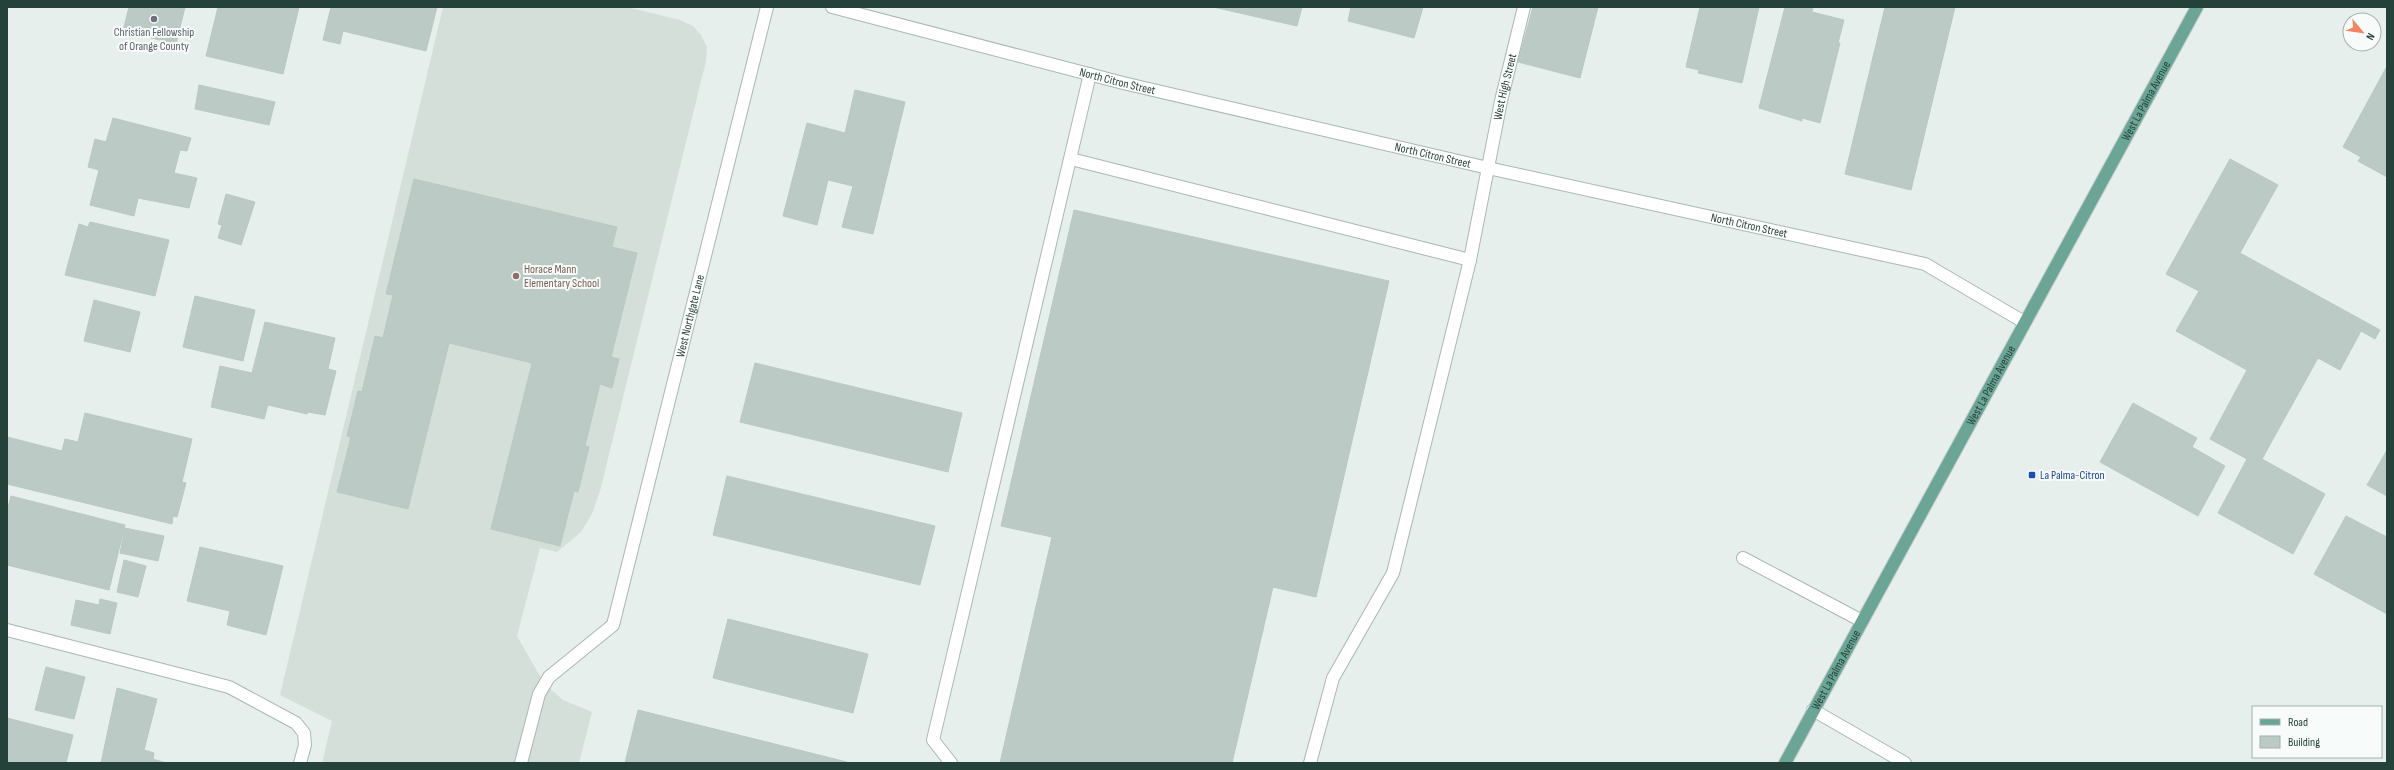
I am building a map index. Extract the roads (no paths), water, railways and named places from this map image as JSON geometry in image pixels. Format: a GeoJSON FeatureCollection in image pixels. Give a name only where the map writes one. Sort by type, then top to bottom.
{"type":"FeatureCollection","features":[{"type":"Feature","properties":{"kind":"main road","name":"West La Palma Avenue"},"geometry":{"type":"LineString","coordinates":[[1785,763],[2197,7]]}},
{"type":"Feature","properties":{"kind":"street","name":"West Northgate Lane"},"geometry":{"type":"LineString","coordinates":[[521,763],[539,694],[549,677],[613,625],[767,7]]}},
{"type":"Feature","properties":{"kind":"street","name":"North Citron Street"},"geometry":{"type":"LineString","coordinates":[[832,7],[1090,74],[1488,168],[1925,264],[2024,322]]}},
{"type":"Feature","properties":{"kind":"street","name":"West High Street"},"geometry":{"type":"LineString","coordinates":[[1310,763],[1333,678],[1394,573],[1470,260],[1501,101],[1524,7]]}},
{"type":"Feature","properties":{"kind":"street"},"geometry":{"type":"LineString","coordinates":[[951,763],[933,740],[1090,74]]}},
{"type":"Feature","properties":{"kind":"street"},"geometry":{"type":"LineString","coordinates":[[1071,159],[1470,260]]}},
{"type":"Feature","properties":{"kind":"street"},"geometry":{"type":"LineString","coordinates":[[1742,558],[1862,621]]}},
{"type":"Feature","properties":{"kind":"street"},"geometry":{"type":"LineString","coordinates":[[7,630],[229,687],[296,723],[304,733],[304,745],[300,763]]}},
{"type":"Feature","properties":{"kind":"street"},"geometry":{"type":"LineString","coordinates":[[1813,710],[1905,763]]}},
{"type":"Feature","properties":{"kind":"place","name":"Christian Fellowship of Orange County"},"geometry":{"type":"Point","coordinates":[154,19]}},
{"type":"Feature","properties":{"kind":"place","name":"Horace Mann Elementary School"},"geometry":{"type":"Point","coordinates":[516,276]}},
{"type":"Feature","properties":{"kind":"place","name":"La Palma-Citron"},"geometry":{"type":"Point","coordinates":[2032,475]}}]}
